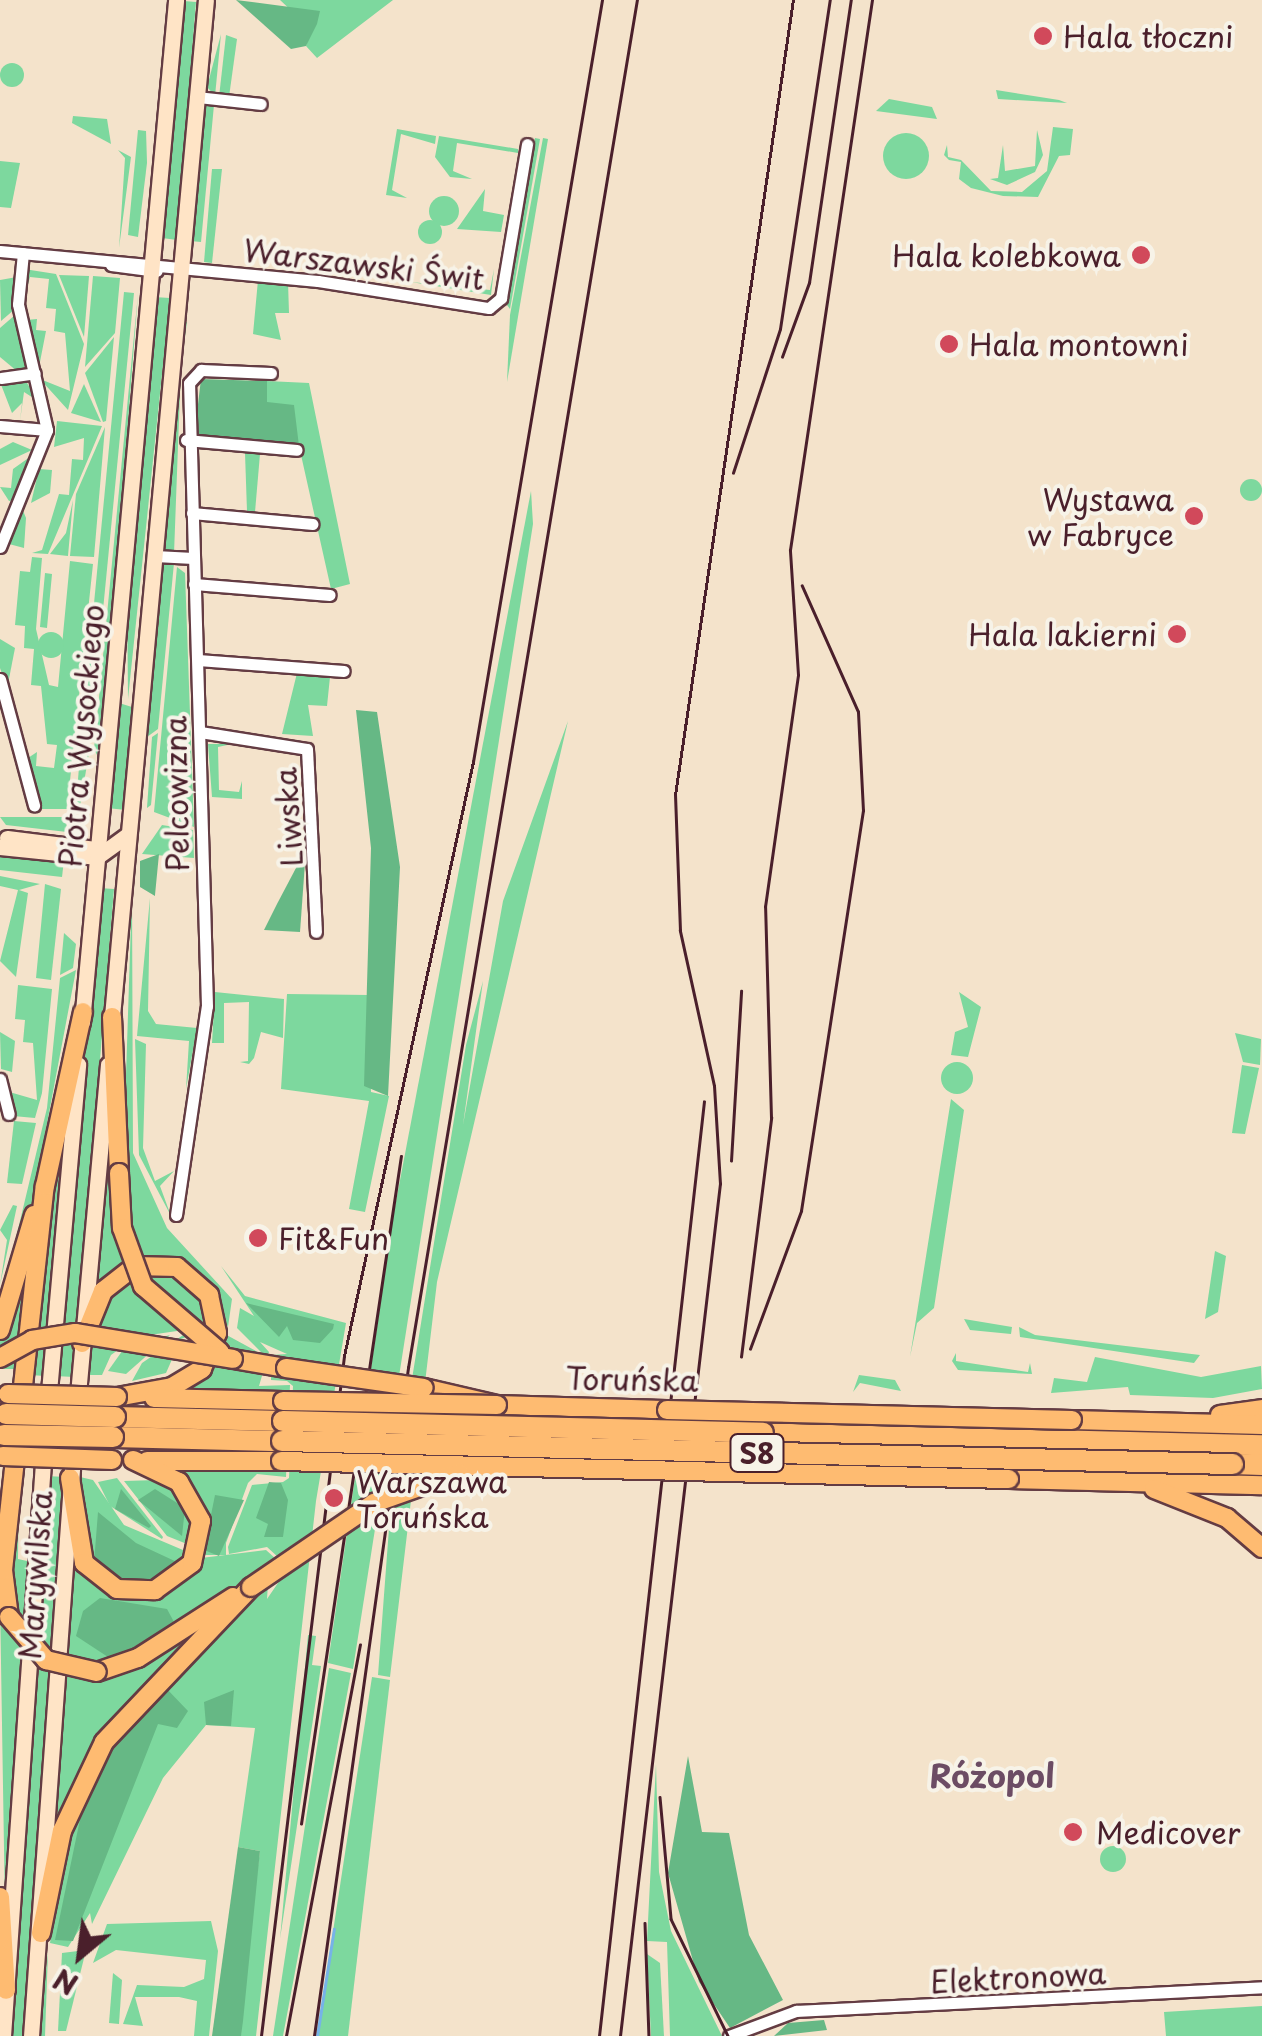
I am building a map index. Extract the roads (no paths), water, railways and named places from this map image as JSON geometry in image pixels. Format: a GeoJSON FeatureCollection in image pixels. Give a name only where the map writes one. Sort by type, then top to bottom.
{"type":"FeatureCollection","features":[{"type":"Feature","properties":{"kind":"highway","name":"Toruńska"},"geometry":{"type":"LineString","coordinates":[[3,1425],[115,1417],[282,1431],[1262,1445]]}},
{"type":"Feature","properties":{"kind":"highway","name":"Toruńska"},"geometry":{"type":"LineString","coordinates":[[1233,1446],[1262,1465]]}},
{"type":"Feature","properties":{"kind":"main road","name":"Piotra Wysockiego"},"geometry":{"type":"LineString","coordinates":[[41,1478],[176,0]]}},
{"type":"Feature","properties":{"kind":"main road","name":"Piotra Wysockiego"},"geometry":{"type":"LineString","coordinates":[[70,1478],[206,0]]}},
{"type":"Feature","properties":{"kind":"main road"},"geometry":{"type":"LineString","coordinates":[[113,685],[126,704],[142,691]]}},
{"type":"Feature","properties":{"kind":"main road"},"geometry":{"type":"LineString","coordinates":[[101,853],[130,822]]}},
{"type":"Feature","properties":{"kind":"main road"},"geometry":{"type":"LineString","coordinates":[[0,838],[101,853],[124,887]]}},
{"type":"Feature","properties":{"kind":"main road"},"geometry":{"type":"LineString","coordinates":[[0,846],[101,853]]}},
{"type":"Feature","properties":{"kind":"main road"},"geometry":{"type":"LineString","coordinates":[[0,1330],[44,1186],[82,1012]]}},
{"type":"Feature","properties":{"kind":"main road"},"geometry":{"type":"LineString","coordinates":[[112,1016],[122,1228],[143,1286],[178,1324],[233,1359]]}},
{"type":"Feature","properties":{"kind":"main road"},"geometry":{"type":"LineString","coordinates":[[44,1186],[3,1570],[9,1617],[41,1657],[97,1672],[138,1658],[404,1488],[524,1467]]}},
{"type":"Feature","properties":{"kind":"main road"},"geometry":{"type":"LineString","coordinates":[[82,1343],[108,1285],[148,1263],[195,1278],[217,1330],[192,1378],[115,1417]]}},
{"type":"Feature","properties":{"kind":"main road"},"geometry":{"type":"LineString","coordinates":[[0,1358],[32,1340],[75,1333],[497,1405]]}},
{"type":"Feature","properties":{"kind":"main road","name":"Toruńska"},"geometry":{"type":"LineString","coordinates":[[3,1425],[112,1460],[133,1460],[282,1431],[497,1405],[1150,1422],[1233,1446],[1262,1485]]}},
{"type":"Feature","properties":{"kind":"main road"},"geometry":{"type":"LineString","coordinates":[[1233,1446],[1262,1409]]}},
{"type":"Feature","properties":{"kind":"main road","name":"Toruńska"},"geometry":{"type":"LineString","coordinates":[[282,1431],[524,1467],[1094,1481],[1233,1446],[1262,1425]]}},
{"type":"Feature","properties":{"kind":"main road"},"geometry":{"type":"LineString","coordinates":[[70,1478],[80,1554],[106,1584],[161,1588],[197,1552],[200,1515],[188,1490],[133,1460]]}},
{"type":"Feature","properties":{"kind":"main road","name":"Marywilska"},"geometry":{"type":"LineString","coordinates":[[3,2036],[41,1478]]}},
{"type":"Feature","properties":{"kind":"main road","name":"Marywilska"},"geometry":{"type":"LineString","coordinates":[[31,2036],[70,1478]]}},
{"type":"Feature","properties":{"kind":"main road"},"geometry":{"type":"LineString","coordinates":[[1094,1481],[1190,1500],[1262,1548]]}},
{"type":"Feature","properties":{"kind":"main road"},"geometry":{"type":"LineString","coordinates":[[41,1933],[62,1831],[104,1742],[251,1587]]}},
{"type":"Feature","properties":{"kind":"main road"},"geometry":{"type":"LineString","coordinates":[[0,1897],[6,1990]]}},
{"type":"Feature","properties":{"kind":"street"},"geometry":{"type":"LineString","coordinates":[[198,97],[260,104]]}},
{"type":"Feature","properties":{"kind":"street","name":"Warszawski Świt"},"geometry":{"type":"LineString","coordinates":[[181,268],[494,306],[527,144]]}},
{"type":"Feature","properties":{"kind":"street"},"geometry":{"type":"LineString","coordinates":[[0,252],[181,268]]}},
{"type":"Feature","properties":{"kind":"street"},"geometry":{"type":"LineString","coordinates":[[0,547],[44,430],[18,304],[22,254]]}},
{"type":"Feature","properties":{"kind":"street","name":"Pelcowizna"},"geometry":{"type":"LineString","coordinates":[[176,1215],[206,1026],[198,660],[186,440],[196,372],[271,373]]}},
{"type":"Feature","properties":{"kind":"street"},"geometry":{"type":"LineString","coordinates":[[1,378],[34,373]]}},
{"type":"Feature","properties":{"kind":"street"},"geometry":{"type":"LineString","coordinates":[[0,426],[44,430]]}},
{"type":"Feature","properties":{"kind":"street"},"geometry":{"type":"LineString","coordinates":[[186,440],[297,450]]}},
{"type":"Feature","properties":{"kind":"street"},"geometry":{"type":"LineString","coordinates":[[192,514],[312,524]]}},
{"type":"Feature","properties":{"kind":"street"},"geometry":{"type":"LineString","coordinates":[[154,556],[193,558]]}},
{"type":"Feature","properties":{"kind":"street"},"geometry":{"type":"LineString","coordinates":[[194,584],[330,595]]}},
{"type":"Feature","properties":{"kind":"street"},"geometry":{"type":"LineString","coordinates":[[198,660],[344,672]]}},
{"type":"Feature","properties":{"kind":"street"},"geometry":{"type":"LineString","coordinates":[[0,679],[34,805]]}},
{"type":"Feature","properties":{"kind":"street","name":"Liwska"},"geometry":{"type":"LineString","coordinates":[[200,732],[308,749],[316,932]]}},
{"type":"Feature","properties":{"kind":"street"},"geometry":{"type":"LineString","coordinates":[[0,1079],[9,1114]]}},
{"type":"Feature","properties":{"kind":"street","name":"Elektronowa"},"geometry":{"type":"LineString","coordinates":[[729,2036],[778,2013],[1262,1987]]}},
{"type":"Feature","properties":{"kind":"waterway"},"geometry":{"type":"LineString","coordinates":[[317,2036],[334,1929]]}},
{"type":"Feature","properties":{"kind":"railway"},"geometry":{"type":"LineString","coordinates":[[261,2036],[344,1356],[473,762],[602,0]]}},
{"type":"Feature","properties":{"kind":"railway"},"geometry":{"type":"LineString","coordinates":[[314,2036],[408,1368],[637,0]]}},
{"type":"Feature","properties":{"kind":"railway"},"geometry":{"type":"LineString","coordinates":[[620,2036],[720,1184],[714,1086],[680,931],[675,795],[793,0]]}},
{"type":"Feature","properties":{"kind":"railway"},"geometry":{"type":"LineString","coordinates":[[733,473],[780,329],[830,0]]}},
{"type":"Feature","properties":{"kind":"railway"},"geometry":{"type":"LineString","coordinates":[[782,357],[809,283],[851,0]]}},
{"type":"Feature","properties":{"kind":"railway"},"geometry":{"type":"LineString","coordinates":[[741,1357],[771,1118],[765,907],[798,675],[790,550],[872,0]]}},
{"type":"Feature","properties":{"kind":"railway"},"geometry":{"type":"LineString","coordinates":[[750,1349],[801,1211],[863,811],[858,712],[802,586]]}},
{"type":"Feature","properties":{"kind":"railway"},"geometry":{"type":"LineString","coordinates":[[731,1161],[741,991]]}},
{"type":"Feature","properties":{"kind":"railway"},"geometry":{"type":"LineString","coordinates":[[599,2036],[704,1102]]}},
{"type":"Feature","properties":{"kind":"railway"},"geometry":{"type":"LineString","coordinates":[[301,1824],[401,1156]]}},
{"type":"Feature","properties":{"kind":"railway"},"geometry":{"type":"LineString","coordinates":[[286,2036],[360,1645]]}},
{"type":"Feature","properties":{"kind":"railway"},"geometry":{"type":"LineString","coordinates":[[660,1797],[671,1919],[728,2036]]}},
{"type":"Feature","properties":{"kind":"railway"},"geometry":{"type":"LineString","coordinates":[[645,1923],[649,2036]]}},
{"type":"Feature","properties":{"kind":"place","name":"Hala tłoczni"},"geometry":{"type":"Point","coordinates":[1043,36]}},
{"type":"Feature","properties":{"kind":"place","name":"Hala kolebkowa"},"geometry":{"type":"Point","coordinates":[1141,255]}},
{"type":"Feature","properties":{"kind":"place","name":"Hala montowni"},"geometry":{"type":"Point","coordinates":[949,344]}},
{"type":"Feature","properties":{"kind":"place","name":"Wystawa w Fabryce"},"geometry":{"type":"Point","coordinates":[1194,516]}},
{"type":"Feature","properties":{"kind":"place","name":"Hala lakierni"},"geometry":{"type":"Point","coordinates":[1177,634]}},
{"type":"Feature","properties":{"kind":"place","name":"Fit&Fun"},"geometry":{"type":"Point","coordinates":[258,1238]}},
{"type":"Feature","properties":{"kind":"place","name":"Warszawa Toruńska"},"geometry":{"type":"Point","coordinates":[334,1498]}},
{"type":"Feature","properties":{"kind":"place","name":"Medicover"},"geometry":{"type":"Point","coordinates":[1073,1832]}},
{"type":"Feature","properties":{"kind":"district","name":"Różopol"},"geometry":{"type":"Point","coordinates":[992,1775]}}]}
